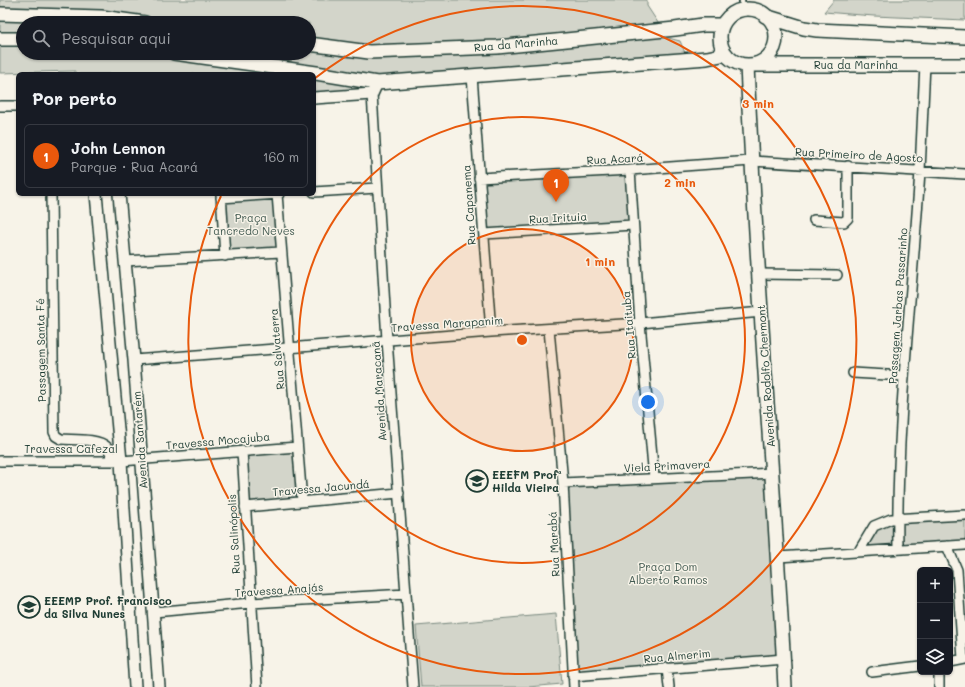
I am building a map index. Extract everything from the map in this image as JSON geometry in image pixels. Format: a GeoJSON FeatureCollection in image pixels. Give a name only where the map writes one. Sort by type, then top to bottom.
{"type":"FeatureCollection","features":[{"type":"Feature","properties":{"kind":"main road"},"geometry":{"type":"LineString","coordinates":[[765,16],[775,31],[776,38],[773,50],[765,59],[754,65],[735,62],[722,49],[720,37],[722,25],[730,15],[742,5],[765,16],[804,28],[817,30],[965,37]]}},
{"type":"Feature","properties":{"kind":"main road"},"geometry":{"type":"LineString","coordinates":[[0,14],[67,16]]}},
{"type":"Feature","properties":{"kind":"main road","name":"Rua da Marinha"},"geometry":{"type":"LineString","coordinates":[[316,45],[369,52],[497,47],[703,25],[722,25]]}},
{"type":"Feature","properties":{"kind":"main road"},"geometry":{"type":"LineString","coordinates":[[0,39],[16,39]]}},
{"type":"Feature","properties":{"kind":"main road"},"geometry":{"type":"LineString","coordinates":[[316,73],[374,88],[472,76],[707,58],[726,54]]}},
{"type":"Feature","properties":{"kind":"main road"},"geometry":{"type":"LineString","coordinates":[[224,60],[309,72]]}},
{"type":"Feature","properties":{"kind":"main road","name":"Rua da Marinha"},"geometry":{"type":"LineString","coordinates":[[747,65],[925,64],[965,66]]}},
{"type":"Feature","properties":{"kind":"main road","name":"Avenida Rodolfo Chermont"},"geometry":{"type":"LineString","coordinates":[[747,65],[751,161],[773,473],[785,687]]}},
{"type":"Feature","properties":{"kind":"street","name":"Passagem Jarbas Passarinho"},"geometry":{"type":"LineString","coordinates":[[898,549],[897,519],[904,376],[920,170],[925,64]]}},
{"type":"Feature","properties":{"kind":"street","name":"Rua Capanema"},"geometry":{"type":"LineString","coordinates":[[472,76],[491,332]]}},
{"type":"Feature","properties":{"kind":"street"},"geometry":{"type":"LineString","coordinates":[[316,98],[374,88]]}},
{"type":"Feature","properties":{"kind":"street","name":"Avenida Maracanã"},"geometry":{"type":"LineString","coordinates":[[374,88],[377,188],[412,687]]}},
{"type":"Feature","properties":{"kind":"street"},"geometry":{"type":"LineString","coordinates":[[0,106],[16,106]]}},
{"type":"Feature","properties":{"kind":"street","name":"Rua Primeiro de Agosto"},"geometry":{"type":"LineString","coordinates":[[751,161],[920,170],[965,174]]}},
{"type":"Feature","properties":{"kind":"street","name":"Rua Acará"},"geometry":{"type":"LineString","coordinates":[[479,178],[630,170],[751,161]]}},
{"type":"Feature","properties":{"kind":"street"},"geometry":{"type":"LineString","coordinates":[[814,220],[844,222],[848,218],[848,166]]}},
{"type":"Feature","properties":{"kind":"street","name":"Rua Itaituba"},"geometry":{"type":"LineString","coordinates":[[630,170],[640,323],[654,478]]}},
{"type":"Feature","properties":{"kind":"street"},"geometry":{"type":"LineString","coordinates":[[316,192],[377,188]]}},
{"type":"Feature","properties":{"kind":"street","name":"Passagem Santa Fé"},"geometry":{"type":"LineString","coordinates":[[51,196],[54,432],[56,436],[61,439],[94,441],[103,444],[108,448],[117,461]]}},
{"type":"Feature","properties":{"kind":"street","name":"Avenida Santarém"},"geometry":{"type":"LineString","coordinates":[[96,196],[135,687]]}},
{"type":"Feature","properties":{"kind":"street","name":"Avenida Santarém"},"geometry":{"type":"LineString","coordinates":[[119,196],[134,360],[159,687]]}},
{"type":"Feature","properties":{"kind":"street"},"geometry":{"type":"LineString","coordinates":[[221,196],[225,256]]}},
{"type":"Feature","properties":{"kind":"street","name":"Rua Salvaterra"},"geometry":{"type":"LineString","coordinates":[[278,196],[281,252],[302,501]]}},
{"type":"Feature","properties":{"kind":"street","name":"Rua Irituia"},"geometry":{"type":"LineString","coordinates":[[484,234],[633,225]]}},
{"type":"Feature","properties":{"kind":"street"},"geometry":{"type":"LineString","coordinates":[[125,261],[281,252]]}},
{"type":"Feature","properties":{"kind":"street"},"geometry":{"type":"LineString","coordinates":[[759,274],[837,275]]}},
{"type":"Feature","properties":{"kind":"street","name":"Travessa Marapanim"},"geometry":{"type":"LineString","coordinates":[[134,360],[491,332],[640,323],[762,312]]}},
{"type":"Feature","properties":{"kind":"street","name":"Rua Marabá"},"geometry":{"type":"LineString","coordinates":[[549,329],[563,483],[574,687]]}},
{"type":"Feature","properties":{"kind":"street"},"geometry":{"type":"LineString","coordinates":[[853,373],[904,376]]}},
{"type":"Feature","properties":{"kind":"street","name":"Travessa Mocajuba"},"geometry":{"type":"LineString","coordinates":[[142,459],[297,447]]}},
{"type":"Feature","properties":{"kind":"street","name":"Rua Salinópolis"},"geometry":{"type":"LineString","coordinates":[[242,451],[257,687]]}},
{"type":"Feature","properties":{"kind":"street","name":"Travessa Cafezal"},"geometry":{"type":"LineString","coordinates":[[0,461],[117,461],[142,459]]}},
{"type":"Feature","properties":{"kind":"street","name":"Viela Primavera"},"geometry":{"type":"LineString","coordinates":[[563,483],[773,473]]}},
{"type":"Feature","properties":{"kind":"street","name":"Travessa Jacundá"},"geometry":{"type":"LineString","coordinates":[[245,507],[399,493]]}},
{"type":"Feature","properties":{"kind":"street"},"geometry":{"type":"LineString","coordinates":[[859,551],[874,526],[891,519],[965,515]]}},
{"type":"Feature","properties":{"kind":"street"},"geometry":{"type":"LineString","coordinates":[[778,557],[965,545]]}},
{"type":"Feature","properties":{"kind":"street"},"geometry":{"type":"LineString","coordinates":[[947,546],[957,570],[964,659],[953,661]]}},
{"type":"Feature","properties":{"kind":"street","name":"Travessa Anajás"},"geometry":{"type":"LineString","coordinates":[[154,612],[251,603],[406,594]]}},
{"type":"Feature","properties":{"kind":"street","name":"Rua Almerim"},"geometry":{"type":"LineString","coordinates":[[573,676],[784,659]]}},
{"type":"Feature","properties":{"kind":"street"},"geometry":{"type":"LineString","coordinates":[[872,672],[917,666]]}},
{"type":"Feature","properties":{"kind":"street"},"geometry":{"type":"LineString","coordinates":[[668,668],[669,687]]}},
{"type":"Feature","properties":{"kind":"street"},"geometry":{"type":"LineString","coordinates":[[939,675],[940,687]]}},
{"type":"Feature","properties":{"kind":"green space"},"geometry":{"type":"Polygon","coordinates":[[[0,0],[647,0],[647,6],[668,38],[680,41],[688,60],[372,89],[316,92],[316,72],[75,71],[0,73],[0,0]]]}},
{"type":"Feature","properties":{"kind":"green space"},"geometry":{"type":"Polygon","coordinates":[[[834,0],[965,0],[965,20],[824,12],[834,0]]]}},
{"type":"Feature","properties":{"kind":"green space"},"geometry":{"type":"Polygon","coordinates":[[[630,170],[633,225],[484,234],[479,178],[630,170]]]}},
{"type":"Feature","properties":{"kind":"green space","name":"Praça Tancredo Neves"},"geometry":{"type":"Polygon","coordinates":[[[277,196],[281,252],[225,256],[221,198],[277,196]]]}},
{"type":"Feature","properties":{"kind":"green space"},"geometry":{"type":"Polygon","coordinates":[[[297,447],[302,501],[245,507],[242,451],[297,447]]]}},
{"type":"Feature","properties":{"kind":"green space","name":"Praça Dom Alberto Ramos"},"geometry":{"type":"Polygon","coordinates":[[[773,473],[784,659],[573,676],[563,483],[773,473]]]}},
{"type":"Feature","properties":{"kind":"green space"},"geometry":{"type":"Polygon","coordinates":[[[965,515],[965,545],[859,551],[874,526],[891,519],[965,515]]]}},
{"type":"Feature","properties":{"kind":"green space"},"geometry":{"type":"Polygon","coordinates":[[[556,614],[562,684],[528,687],[421,687],[416,626],[556,614]]]}},
{"type":"Feature","properties":{"kind":"place","name":"John Lennon"},"geometry":{"type":"Point","coordinates":[556,202]}},
{"type":"Feature","properties":{"kind":"place","name":"EEEFM Profª Hilda Vieira"},"geometry":{"type":"Point","coordinates":[477,481]}},
{"type":"Feature","properties":{"kind":"place","name":"EEEMP Prof. Francisco da Silva Nunes"},"geometry":{"type":"Point","coordinates":[29,607]}}]}
